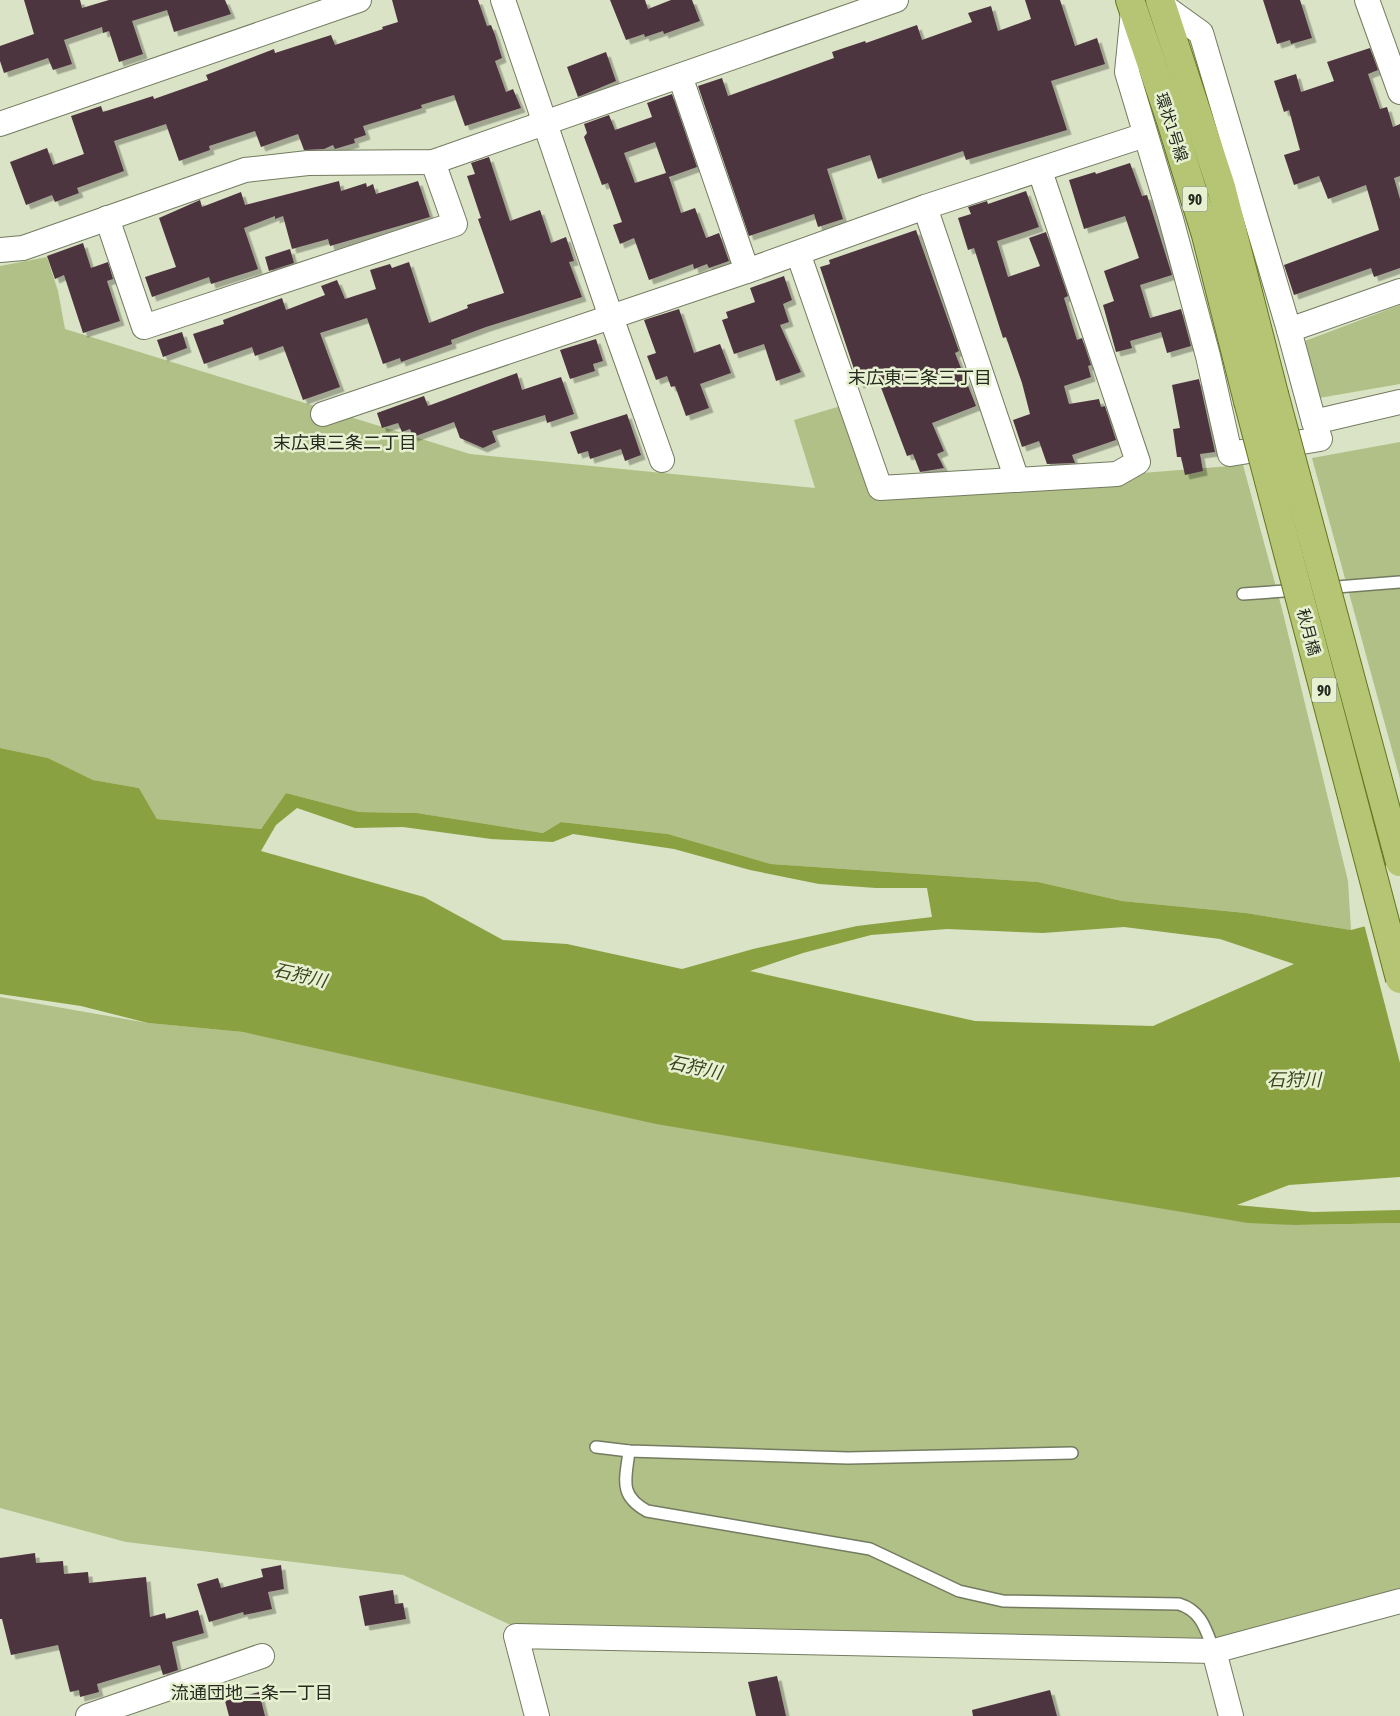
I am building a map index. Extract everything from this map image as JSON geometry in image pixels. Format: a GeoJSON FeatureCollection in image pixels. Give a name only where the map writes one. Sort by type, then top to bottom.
{"type":"FeatureCollection","features":[{"type":"Feature","properties":{"kind":"main road","name":"環状1号線"},"geometry":{"type":"LineString","coordinates":[[1161,3],[1220,187],[1274,394]]}},
{"type":"Feature","properties":{"kind":"main road","name":"環状1号線"},"geometry":{"type":"LineString","coordinates":[[1132,6],[1170,118],[1206,235],[1248,401]]}},
{"type":"Feature","properties":{"kind":"main road","name":"秋月橋"},"geometry":{"type":"LineString","coordinates":[[1274,394],[1400,862]]}},
{"type":"Feature","properties":{"kind":"main road","name":"秋月橋"},"geometry":{"type":"LineString","coordinates":[[1248,401],[1400,979]]}},
{"type":"Feature","properties":{"kind":"street"},"geometry":{"type":"LineString","coordinates":[[0,124],[359,0]]}},
{"type":"Feature","properties":{"kind":"street"},"geometry":{"type":"LineString","coordinates":[[503,0],[546,122],[610,318],[662,460]]}},
{"type":"Feature","properties":{"kind":"street"},"geometry":{"type":"LineString","coordinates":[[0,250],[23,248],[245,170],[308,164],[433,162],[896,0]]}},
{"type":"Feature","properties":{"kind":"street"},"geometry":{"type":"LineString","coordinates":[[1367,0],[1400,92]]}},
{"type":"Feature","properties":{"kind":"street"},"geometry":{"type":"LineString","coordinates":[[1132,6],[1127,72],[1191,292],[1230,454],[1320,439],[1201,33],[1161,3]]}},
{"type":"Feature","properties":{"kind":"street"},"geometry":{"type":"LineString","coordinates":[[680,76],[747,271]]}},
{"type":"Feature","properties":{"kind":"street"},"geometry":{"type":"LineString","coordinates":[[323,414],[747,271],[925,207],[1040,171],[1145,135]]}},
{"type":"Feature","properties":{"kind":"street"},"geometry":{"type":"LineString","coordinates":[[108,218],[144,327],[455,224],[433,162]]}},
{"type":"Feature","properties":{"kind":"street"},"geometry":{"type":"LineString","coordinates":[[798,253],[880,488],[1117,474],[1138,462],[1040,171]]}},
{"type":"Feature","properties":{"kind":"street"},"geometry":{"type":"LineString","coordinates":[[925,207],[1017,480]]}},
{"type":"Feature","properties":{"kind":"street"},"geometry":{"type":"LineString","coordinates":[[1289,330],[1400,291]]}},
{"type":"Feature","properties":{"kind":"street"},"geometry":{"type":"LineString","coordinates":[[1314,422],[1400,402]]}},
{"type":"Feature","properties":{"kind":"street"},"geometry":{"type":"LineString","coordinates":[[537,1716],[516,1636],[1214,1651],[1400,1602]]}},
{"type":"Feature","properties":{"kind":"street"},"geometry":{"type":"LineString","coordinates":[[1214,1651],[1231,1716]]}},
{"type":"Feature","properties":{"kind":"street"},"geometry":{"type":"LineString","coordinates":[[88,1716],[262,1656]]}},
{"type":"Feature","properties":{"kind":"lane"},"geometry":{"type":"LineString","coordinates":[[1243,594],[1400,582]]}},
{"type":"Feature","properties":{"kind":"lane"},"geometry":{"type":"LineString","coordinates":[[596,1447],[629,1450],[848,1458],[1072,1453]]}},
{"type":"Feature","properties":{"kind":"lane"},"geometry":{"type":"LineString","coordinates":[[629,1450],[625,1488],[628,1496],[637,1506],[647,1511],[870,1548],[959,1591],[980,1597],[1003,1601],[1179,1604],[1188,1606],[1201,1619],[1214,1651]]}},
{"type":"Feature","properties":{"kind":"shaded area"},"geometry":{"type":"Polygon","coordinates":[[[47,257],[58,291],[65,329],[470,454],[815,488],[794,420],[844,405],[879,494],[1243,465],[1282,609],[1348,881],[1351,930],[1246,913],[1122,901],[1038,882],[771,864],[668,834],[561,822],[543,833],[417,813],[359,812],[286,793],[261,829],[157,819],[139,788],[93,780],[48,758],[0,748],[0,266],[47,257]]]}},
{"type":"Feature","properties":{"kind":"shaded area"},"geometry":{"type":"Polygon","coordinates":[[[1400,305],[1400,384],[1319,398],[1305,341],[1400,305]]]}},
{"type":"Feature","properties":{"kind":"shaded area"},"geometry":{"type":"Polygon","coordinates":[[[1400,442],[1400,779],[1312,458],[1400,442]]]}},
{"type":"Feature","properties":{"kind":"shaded area"},"geometry":{"type":"Polygon","coordinates":[[[0,997],[148,1023],[243,1032],[1296,1225],[1400,1223],[1400,1588],[1208,1643],[517,1628],[403,1575],[126,1542],[0,1508],[0,997]]]}},
{"type":"Feature","properties":{"kind":"water","name":"石狩川"},"geometry":{"type":"Polygon","coordinates":[[[0,748],[48,758],[93,780],[139,788],[157,819],[261,829],[286,793],[359,812],[417,813],[543,833],[561,822],[668,834],[771,864],[1038,882],[1122,901],[1246,913],[1351,930],[1400,917],[1400,1177],[1289,1185],[1237,1205],[1313,1212],[1400,1210],[1400,1223],[1296,1225],[1248,1223],[656,1124],[243,1032],[148,1023],[81,1006],[0,994],[0,748]],[[297,808],[276,825],[261,851],[424,897],[503,940],[567,944],[682,969],[753,949],[857,926],[932,917],[927,888],[876,888],[819,884],[750,870],[674,849],[573,834],[553,842],[491,839],[403,827],[355,828],[297,808]],[[1124,927],[1043,933],[947,929],[871,935],[803,953],[750,971],[975,1021],[1153,1026],[1294,964],[1220,939],[1124,927]]]}},
{"type":"Feature","properties":{"kind":"pier"},"geometry":{"type":"Polygon","coordinates":[[[1400,915],[1400,1063],[1364,924],[1400,915]]]}},
{"type":"Feature","properties":{"kind":"building"},"geometry":{"type":"Polygon","coordinates":[[[24,0],[80,0],[82,8],[109,0],[225,0],[231,14],[174,32],[167,10],[132,21],[143,54],[119,62],[109,31],[103,33],[102,27],[64,40],[72,64],[53,70],[48,58],[4,73],[0,61],[0,46],[34,34],[24,0]]]}},
{"type":"Feature","properties":{"kind":"building"},"geometry":{"type":"Polygon","coordinates":[[[392,0],[478,0],[487,26],[491,25],[502,58],[495,61],[506,92],[513,89],[521,108],[465,126],[454,95],[421,105],[422,108],[363,126],[366,135],[354,139],[355,143],[335,149],[333,145],[324,149],[304,150],[298,134],[261,147],[255,131],[209,146],[210,150],[179,161],[166,124],[114,141],[124,171],[77,188],[79,193],[55,202],[52,195],[26,205],[10,162],[47,148],[53,165],[84,154],[71,116],[101,106],[103,112],[153,96],[154,99],[208,80],[206,75],[274,49],[275,53],[331,35],[335,45],[383,29],[382,27],[398,22],[392,0]]]}},
{"type":"Feature","properties":{"kind":"building"},"geometry":{"type":"Polygon","coordinates":[[[610,0],[645,0],[648,9],[671,0],[692,0],[700,21],[664,34],[663,31],[645,37],[644,34],[626,40],[610,0]]]}},
{"type":"Feature","properties":{"kind":"building"},"geometry":{"type":"Polygon","coordinates":[[[1025,0],[1060,0],[1075,46],[1097,38],[1105,64],[1051,81],[1067,130],[966,160],[963,151],[878,179],[870,155],[827,169],[843,219],[818,227],[814,214],[749,236],[698,86],[722,78],[728,96],[834,58],[832,52],[865,41],[866,43],[917,25],[922,40],[972,22],[968,13],[991,6],[998,31],[1031,19],[1025,0]]]}},
{"type":"Feature","properties":{"kind":"building"},"geometry":{"type":"Polygon","coordinates":[[[1263,0],[1300,0],[1312,38],[1291,44],[1290,40],[1277,44],[1263,0]]]}},
{"type":"Feature","properties":{"kind":"building"},"geometry":{"type":"Polygon","coordinates":[[[1370,48],[1378,70],[1368,74],[1380,109],[1387,107],[1393,127],[1400,124],[1400,176],[1394,178],[1400,199],[1400,268],[1374,277],[1371,268],[1294,295],[1284,265],[1379,230],[1366,185],[1328,199],[1319,176],[1294,185],[1284,155],[1300,150],[1289,110],[1284,112],[1274,81],[1296,74],[1301,92],[1334,81],[1327,62],[1370,48]]]}},
{"type":"Feature","properties":{"kind":"building"},"geometry":{"type":"Polygon","coordinates":[[[606,52],[616,81],[578,97],[567,67],[606,52]]]}},
{"type":"Feature","properties":{"kind":"building"},"geometry":{"type":"Polygon","coordinates":[[[672,94],[697,167],[669,177],[681,213],[695,208],[706,238],[719,233],[729,261],[709,268],[707,264],[694,269],[693,264],[649,280],[634,238],[620,244],[613,225],[622,222],[608,183],[602,185],[584,137],[587,133],[584,124],[609,115],[615,130],[652,117],[647,103],[672,94]],[[655,142],[624,153],[635,183],[666,173],[655,142]]]}},
{"type":"Feature","properties":{"kind":"building"},"geometry":{"type":"Polygon","coordinates":[[[489,157],[510,221],[540,210],[551,243],[566,237],[574,261],[569,262],[582,297],[486,327],[451,340],[452,344],[401,362],[400,358],[383,364],[367,318],[320,333],[340,387],[303,400],[283,346],[255,356],[252,347],[204,364],[193,334],[224,324],[223,320],[282,298],[286,310],[325,295],[321,286],[337,280],[345,299],[376,289],[370,270],[390,264],[392,268],[409,262],[429,323],[468,308],[467,305],[504,293],[478,219],[481,218],[467,176],[475,174],[471,163],[489,157]]]}},
{"type":"Feature","properties":{"kind":"building"},"geometry":{"type":"Polygon","coordinates":[[[1130,163],[1142,196],[1147,195],[1172,275],[1140,285],[1150,318],[1181,309],[1191,346],[1167,353],[1161,332],[1130,341],[1132,348],[1116,352],[1103,305],[1114,301],[1104,271],[1139,258],[1125,216],[1084,229],[1069,180],[1130,163]]]}},
{"type":"Feature","properties":{"kind":"building"},"geometry":{"type":"Polygon","coordinates":[[[339,181],[341,191],[366,183],[367,187],[373,184],[376,194],[418,181],[430,217],[330,246],[328,239],[292,249],[283,216],[275,219],[275,216],[244,228],[258,269],[211,284],[209,277],[152,297],[145,277],[176,267],[159,218],[200,200],[202,207],[241,192],[245,205],[339,181]]]}},
{"type":"Feature","properties":{"kind":"building"},"geometry":{"type":"Polygon","coordinates":[[[1026,191],[1039,227],[997,241],[1008,277],[1040,266],[1029,238],[1046,232],[1068,296],[1064,298],[1077,340],[1082,338],[1091,365],[1088,366],[1091,377],[1064,386],[1069,404],[1099,399],[1101,407],[1105,406],[1116,440],[1072,455],[1075,463],[1047,464],[1039,441],[1022,447],[1013,420],[1030,414],[1022,383],[1006,337],[1003,338],[974,248],[968,250],[958,218],[971,214],[968,207],[987,201],[988,204],[1026,191]]]}},
{"type":"Feature","properties":{"kind":"building"},"geometry":{"type":"Polygon","coordinates":[[[916,230],[959,351],[955,353],[976,406],[932,423],[944,451],[937,454],[944,468],[920,472],[913,454],[907,456],[877,377],[859,384],[820,267],[830,264],[829,260],[916,230]]]}},
{"type":"Feature","properties":{"kind":"building"},"geometry":{"type":"Polygon","coordinates":[[[83,243],[91,268],[108,262],[113,279],[107,281],[120,321],[83,333],[64,275],[55,279],[47,256],[83,243]]]}},
{"type":"Feature","properties":{"kind":"building"},"geometry":{"type":"Polygon","coordinates":[[[290,249],[294,263],[269,271],[265,257],[290,249]]]}},
{"type":"Feature","properties":{"kind":"building"},"geometry":{"type":"Polygon","coordinates":[[[784,276],[792,300],[783,304],[789,322],[780,325],[801,372],[776,381],[764,344],[734,354],[722,320],[728,318],[726,312],[755,302],[750,288],[784,276]]]}},
{"type":"Feature","properties":{"kind":"building"},"geometry":{"type":"Polygon","coordinates":[[[679,309],[694,353],[720,344],[731,373],[700,384],[709,408],[686,416],[675,386],[671,387],[667,376],[656,380],[647,356],[656,353],[644,320],[679,309]]]}},
{"type":"Feature","properties":{"kind":"building"},"geometry":{"type":"Polygon","coordinates":[[[182,332],[187,348],[163,357],[157,340],[182,332]]]}},
{"type":"Feature","properties":{"kind":"building"},"geometry":{"type":"Polygon","coordinates":[[[596,339],[603,361],[593,364],[595,371],[570,379],[560,350],[596,339]]]}},
{"type":"Feature","properties":{"kind":"building"},"geometry":{"type":"Polygon","coordinates":[[[517,373],[522,390],[561,377],[574,414],[547,423],[545,415],[492,431],[496,442],[483,448],[460,438],[454,422],[413,437],[410,429],[402,432],[398,423],[382,428],[377,413],[424,396],[428,406],[517,373]]]}},
{"type":"Feature","properties":{"kind":"building"},"geometry":{"type":"Polygon","coordinates":[[[1199,379],[1215,452],[1200,454],[1203,471],[1185,475],[1181,457],[1177,457],[1173,429],[1180,428],[1172,385],[1199,379]]]}},
{"type":"Feature","properties":{"kind":"building"},"geometry":{"type":"Polygon","coordinates":[[[627,414],[641,455],[625,461],[621,449],[590,459],[588,451],[578,454],[570,432],[627,414]]]}},
{"type":"Feature","properties":{"kind":"building"},"geometry":{"type":"Polygon","coordinates":[[[35,1553],[36,1563],[63,1561],[64,1574],[88,1572],[89,1583],[146,1577],[150,1617],[165,1613],[166,1619],[198,1610],[204,1633],[172,1642],[178,1670],[163,1675],[160,1665],[97,1684],[99,1692],[80,1697],[79,1690],[70,1692],[58,1645],[11,1655],[2,1619],[0,1619],[0,1558],[35,1553]]]}},
{"type":"Feature","properties":{"kind":"building"},"geometry":{"type":"Polygon","coordinates":[[[281,1565],[284,1589],[268,1592],[272,1609],[244,1615],[243,1612],[209,1622],[197,1584],[218,1578],[221,1588],[263,1577],[261,1569],[281,1565]]]}},
{"type":"Feature","properties":{"kind":"building"},"geometry":{"type":"Polygon","coordinates":[[[393,1590],[395,1604],[403,1603],[406,1619],[365,1626],[359,1596],[393,1590]]]}},
{"type":"Feature","properties":{"kind":"building"},"geometry":{"type":"Polygon","coordinates":[[[777,1676],[786,1716],[756,1716],[748,1682],[777,1676]]]}},
{"type":"Feature","properties":{"kind":"building"},"geometry":{"type":"Polygon","coordinates":[[[1050,1690],[1057,1716],[973,1716],[972,1710],[1050,1690]]]}},
{"type":"Feature","properties":{"kind":"building"},"geometry":{"type":"Polygon","coordinates":[[[259,1692],[265,1716],[229,1716],[225,1701],[259,1692]]]}},
{"type":"Feature","properties":{"kind":"district","name":"末広東三条三丁目"},"geometry":{"type":"Point","coordinates":[920,377]}},
{"type":"Feature","properties":{"kind":"district","name":"末広東三条二丁目"},"geometry":{"type":"Point","coordinates":[345,442]}},
{"type":"Feature","properties":{"kind":"district","name":"流通団地二条一丁目"},"geometry":{"type":"Point","coordinates":[252,1692]}}]}
